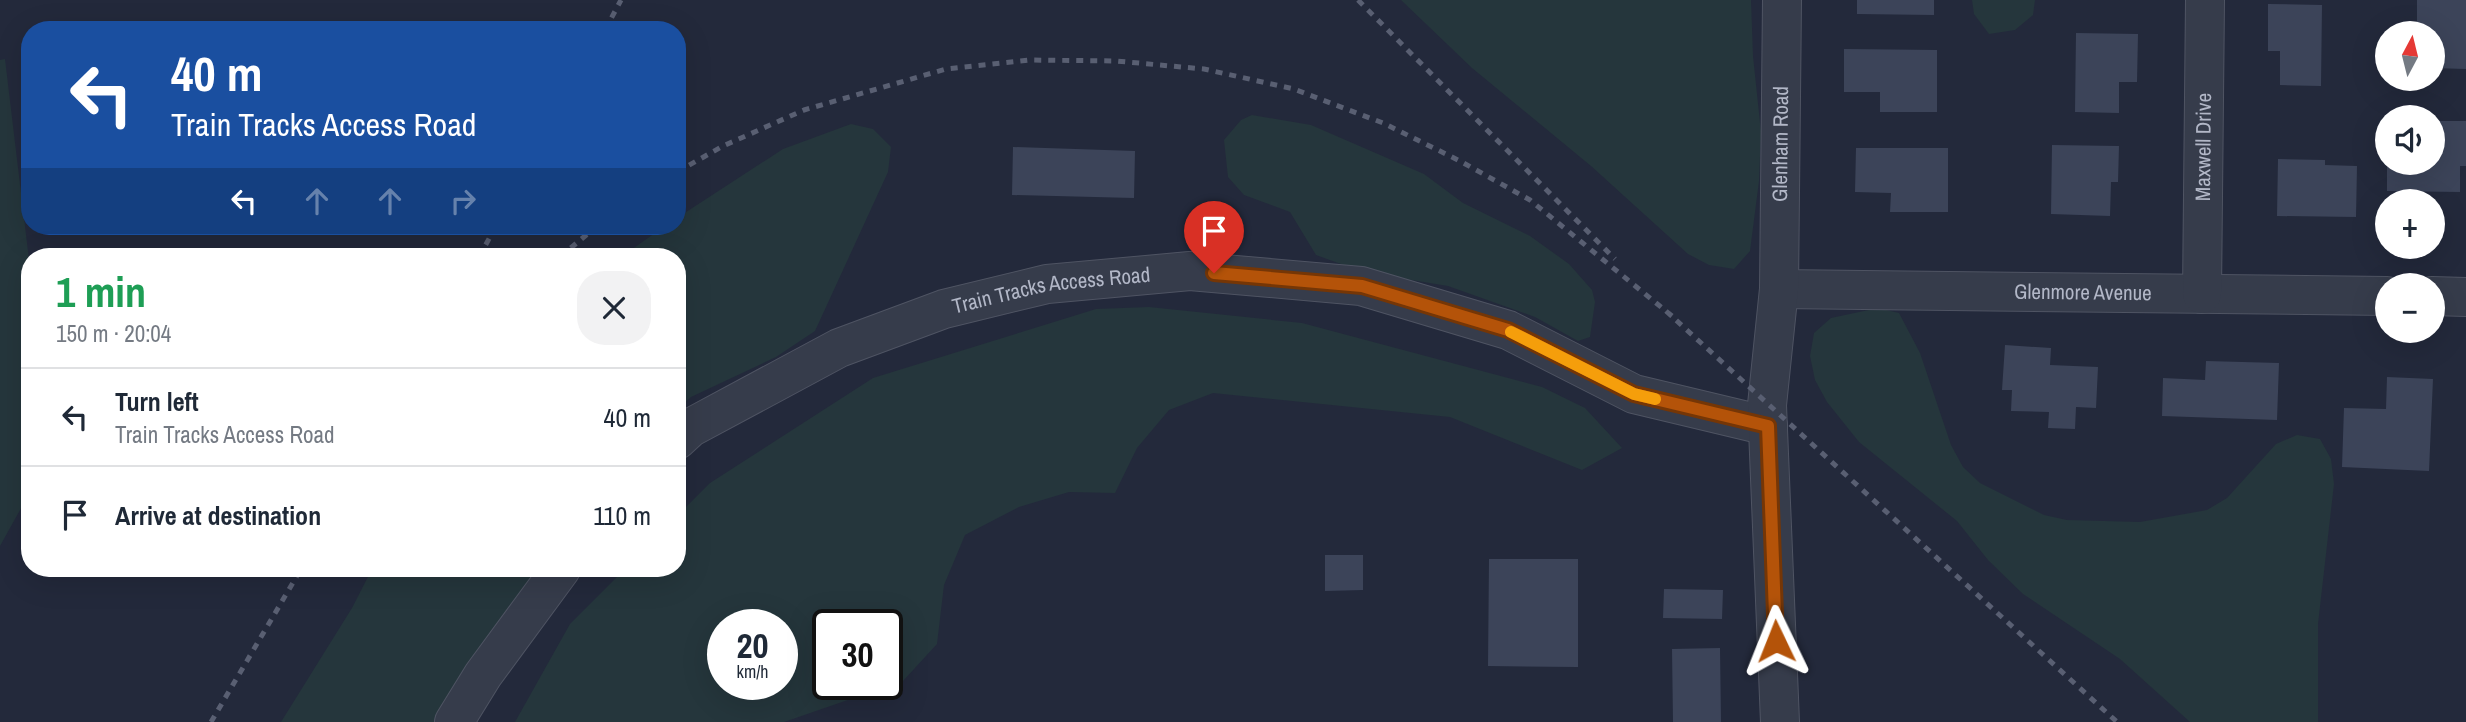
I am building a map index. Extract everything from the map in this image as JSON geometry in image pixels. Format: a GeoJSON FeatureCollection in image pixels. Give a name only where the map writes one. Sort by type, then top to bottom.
{"type":"FeatureCollection","features":[{"type":"Feature","properties":{"kind":"street","name":"Glenham Road"},"geometry":{"type":"LineString","coordinates":[[1768,415],[1779,289],[1782,0]]}},
{"type":"Feature","properties":{"kind":"street","name":"Maxwell Drive"},"geometry":{"type":"LineString","coordinates":[[2202,294],[2205,0]]}},
{"type":"Feature","properties":{"kind":"street","name":"Train Tracks Access Road"},"geometry":{"type":"LineString","coordinates":[[686,432],[839,348],[944,309],[1047,284],[1190,271],[1362,286],[1508,330],[1634,394],[1768,415]]}},
{"type":"Feature","properties":{"kind":"street","name":"Glenmore Avenue"},"geometry":{"type":"LineString","coordinates":[[1779,289],[2375,296]]}},
{"type":"Feature","properties":{"kind":"street"},"geometry":{"type":"LineString","coordinates":[[2445,296],[2466,297]]}},
{"type":"Feature","properties":{"kind":"street"},"geometry":{"type":"LineString","coordinates":[[1768,415],[1780,722]]}},
{"type":"Feature","properties":{"kind":"street"},"geometry":{"type":"LineString","coordinates":[[454,722],[483,675],[555,577]]}},
{"type":"Feature","properties":{"kind":"shaded area"},"geometry":{"type":"Polygon","coordinates":[[[1401,0],[1751,0],[1753,56],[1761,132],[1759,181],[1750,251],[1734,269],[1709,265],[1688,254],[1591,166],[1472,68],[1401,0]]]}},
{"type":"Feature","properties":{"kind":"shaded area"},"geometry":{"type":"Polygon","coordinates":[[[1972,0],[2035,0],[2033,15],[2015,30],[1989,34],[1974,14],[1972,0]]]}},
{"type":"Feature","properties":{"kind":"shaded area"},"geometry":{"type":"Polygon","coordinates":[[[5,59],[21,193],[21,235],[26,235],[28,248],[21,248],[21,508],[0,546],[0,60],[5,59]]]}},
{"type":"Feature","properties":{"kind":"shaded area"},"geometry":{"type":"Polygon","coordinates":[[[1252,115],[1311,125],[1424,174],[1463,203],[1530,236],[1569,264],[1592,290],[1595,302],[1590,337],[1578,341],[1535,317],[1448,286],[1363,272],[1316,255],[1290,212],[1244,195],[1228,177],[1224,140],[1241,120],[1252,115]]]}},
{"type":"Feature","properties":{"kind":"shaded area"},"geometry":{"type":"Polygon","coordinates":[[[851,124],[873,129],[891,147],[888,172],[815,331],[776,357],[686,402],[686,248],[634,248],[652,235],[686,235],[686,212],[783,149],[851,124]]]}},
{"type":"Feature","properties":{"kind":"shaded area"},"geometry":{"type":"Polygon","coordinates":[[[1149,307],[1302,323],[1542,387],[1585,408],[1622,448],[1582,470],[1450,417],[1213,393],[1169,410],[1137,448],[1115,493],[1069,492],[1019,507],[965,535],[944,585],[937,644],[903,681],[903,609],[812,609],[812,700],[848,700],[784,722],[515,722],[570,624],[617,577],[686,577],[686,507],[710,483],[873,378],[1096,309],[1149,307]]]}},
{"type":"Feature","properties":{"kind":"shaded area"},"geometry":{"type":"Polygon","coordinates":[[[1878,308],[1899,313],[1920,353],[1951,445],[1963,467],[1980,483],[2044,515],[2067,520],[2140,522],[2207,510],[2227,498],[2276,444],[2297,435],[2320,439],[2331,459],[2334,484],[2318,624],[2318,722],[2190,722],[2120,659],[2023,594],[1988,560],[1957,521],[1859,442],[1827,402],[1815,380],[1810,356],[1814,333],[1831,318],[1878,308]]]}},
{"type":"Feature","properties":{"kind":"shaded area"},"geometry":{"type":"Polygon","coordinates":[[[368,577],[533,577],[437,722],[281,722],[352,608],[368,577]]]}},
{"type":"Feature","properties":{"kind":"building"},"geometry":{"type":"Polygon","coordinates":[[[1857,0],[1934,0],[1934,15],[1857,14],[1857,0]]]}},
{"type":"Feature","properties":{"kind":"building"},"geometry":{"type":"Polygon","coordinates":[[[2417,0],[2466,0],[2466,69],[2445,68],[2445,21],[2417,21],[2417,0]]]}},
{"type":"Feature","properties":{"kind":"building"},"geometry":{"type":"Polygon","coordinates":[[[2268,4],[2322,5],[2321,86],[2280,85],[2280,51],[2268,51],[2268,4]]]}},
{"type":"Feature","properties":{"kind":"building"},"geometry":{"type":"Polygon","coordinates":[[[2076,33],[2138,34],[2137,82],[2119,82],[2119,113],[2075,112],[2076,33]]]}},
{"type":"Feature","properties":{"kind":"building"},"geometry":{"type":"Polygon","coordinates":[[[1844,49],[1937,50],[1937,112],[1880,112],[1880,92],[1844,92],[1844,49]]]}},
{"type":"Feature","properties":{"kind":"building"},"geometry":{"type":"Polygon","coordinates":[[[2445,121],[2466,121],[2466,166],[2460,166],[2460,192],[2445,192],[2445,189],[2387,189],[2387,175],[2445,175],[2445,121]]]}},
{"type":"Feature","properties":{"kind":"building"},"geometry":{"type":"Polygon","coordinates":[[[2052,145],[2119,146],[2118,182],[2111,182],[2110,216],[2051,214],[2052,145]]]}},
{"type":"Feature","properties":{"kind":"building"},"geometry":{"type":"Polygon","coordinates":[[[1013,147],[1135,151],[1134,198],[1012,195],[1013,147]]]}},
{"type":"Feature","properties":{"kind":"building"},"geometry":{"type":"Polygon","coordinates":[[[1856,148],[1948,148],[1948,212],[1890,212],[1891,193],[1855,192],[1856,148]]]}},
{"type":"Feature","properties":{"kind":"building"},"geometry":{"type":"Polygon","coordinates":[[[2278,159],[2325,160],[2325,165],[2357,166],[2356,217],[2277,216],[2278,159]]]}},
{"type":"Feature","properties":{"kind":"building"},"geometry":{"type":"Polygon","coordinates":[[[2005,345],[2051,348],[2050,365],[2098,367],[2096,408],[2076,407],[2075,429],[2048,428],[2049,412],[2011,411],[2012,390],[2002,390],[2005,345]]]}},
{"type":"Feature","properties":{"kind":"building"},"geometry":{"type":"Polygon","coordinates":[[[2206,361],[2279,363],[2277,420],[2162,416],[2163,378],[2205,380],[2206,361]]]}},
{"type":"Feature","properties":{"kind":"building"},"geometry":{"type":"Polygon","coordinates":[[[2387,377],[2433,379],[2429,471],[2342,467],[2344,408],[2386,409],[2387,377]]]}},
{"type":"Feature","properties":{"kind":"building"},"geometry":{"type":"Polygon","coordinates":[[[1325,555],[1363,555],[1363,590],[1325,591],[1325,555]]]}},
{"type":"Feature","properties":{"kind":"building"},"geometry":{"type":"Polygon","coordinates":[[[1489,559],[1578,559],[1578,667],[1488,666],[1489,559]]]}},
{"type":"Feature","properties":{"kind":"building"},"geometry":{"type":"Polygon","coordinates":[[[1664,589],[1723,590],[1722,619],[1663,618],[1664,589]]]}},
{"type":"Feature","properties":{"kind":"building"},"geometry":{"type":"Polygon","coordinates":[[[1720,648],[1721,722],[1673,722],[1672,649],[1720,648]]]}},
{"type":"Feature","properties":{"kind":"railway"},"geometry":{"type":"LineString","coordinates":[[610,21],[621,0]]}},
{"type":"Feature","properties":{"kind":"railway"},"geometry":{"type":"LineString","coordinates":[[1358,0],[1615,259]]}},
{"type":"Feature","properties":{"kind":"railway"},"geometry":{"type":"LineString","coordinates":[[686,167],[723,146],[804,110],[946,69],[1030,60],[1116,61],[1204,69],[1294,89],[1383,123],[1460,161],[1530,200],[1672,316]]}},
{"type":"Feature","properties":{"kind":"railway"},"geometry":{"type":"LineString","coordinates":[[484,248],[491,235]]}},
{"type":"Feature","properties":{"kind":"railway"},"geometry":{"type":"LineString","coordinates":[[571,248],[586,235]]}},
{"type":"Feature","properties":{"kind":"railway"},"geometry":{"type":"LineString","coordinates":[[1666,311],[2117,722]]}},
{"type":"Feature","properties":{"kind":"railway"},"geometry":{"type":"LineString","coordinates":[[211,722],[296,577]]}},
{"type":"Feature","properties":{"kind":"slow traffic"},"geometry":{"type":"LineString","coordinates":[[1511,332],[1634,394],[1655,399]]}},
{"type":"Feature","properties":{"kind":"route"},"geometry":{"type":"LineString","coordinates":[[1214,273],[1362,286],[1508,330],[1634,394],[1768,426],[1776,641]]}}]}
